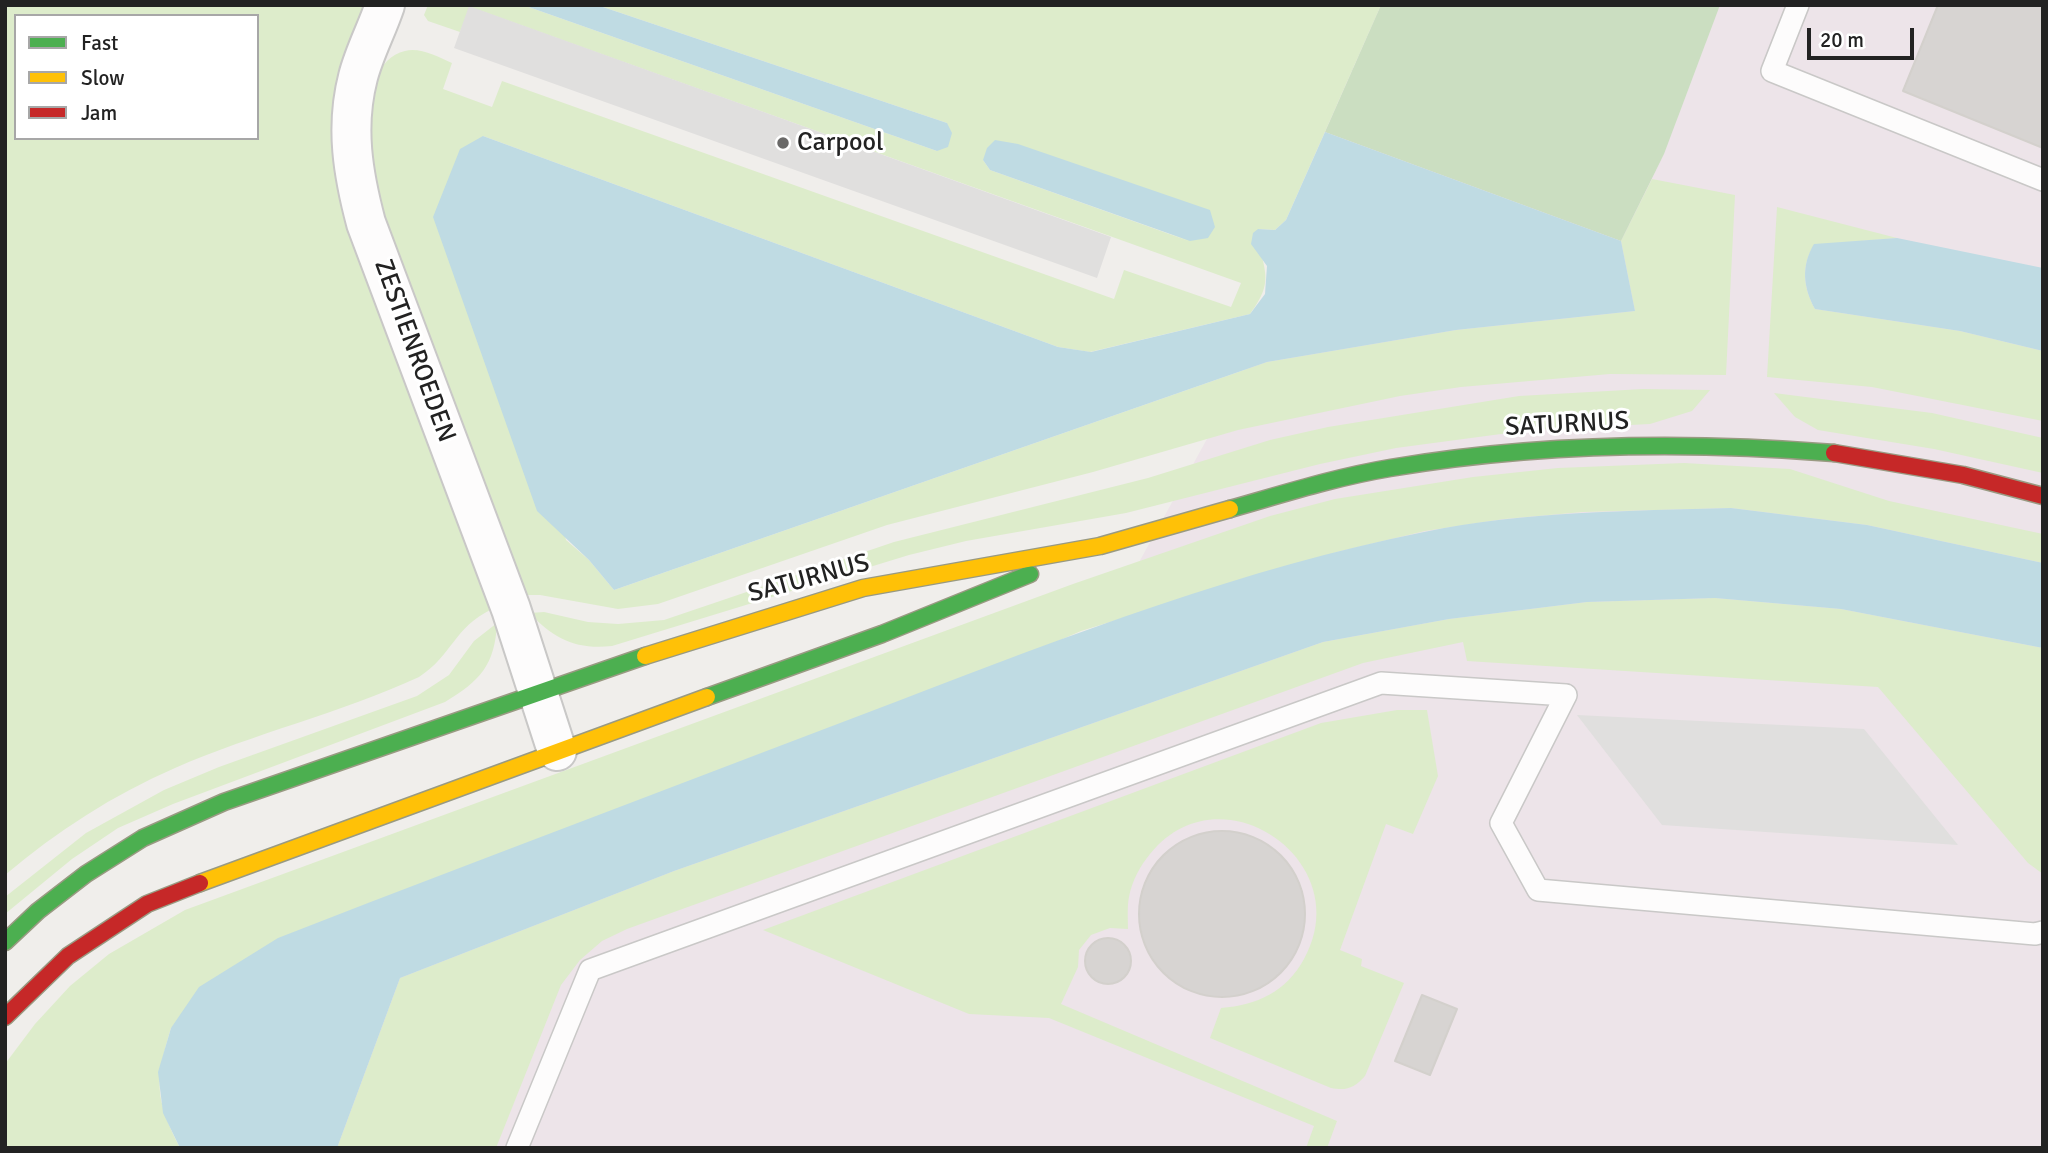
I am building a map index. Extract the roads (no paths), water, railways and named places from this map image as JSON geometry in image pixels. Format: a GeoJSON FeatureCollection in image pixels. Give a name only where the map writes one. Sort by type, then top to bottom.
{"type":"FeatureCollection","features":[{"type":"Feature","properties":{"kind":"main road","name":"SATURNUS"},"geometry":{"type":"LineString","coordinates":[[539,691],[743,622],[863,588],[1100,546],[1316,484],[1364,473],[1457,458],[1571,446],[1748,446],[1856,455],[1963,475],[2043,496]]}},
{"type":"Feature","properties":{"kind":"main road","name":"SATURNUS"},"geometry":{"type":"LineString","coordinates":[[557,751],[882,634],[1100,546]]}},
{"type":"Feature","properties":{"kind":"main road"},"geometry":{"type":"LineString","coordinates":[[5,942],[37,911],[86,874],[143,838],[224,802],[539,691]]}},
{"type":"Feature","properties":{"kind":"main road"},"geometry":{"type":"LineString","coordinates":[[5,1017],[68,956],[147,904],[280,851],[557,751]]}},
{"type":"Feature","properties":{"kind":"street","name":"ZESTIENROEDEN"},"geometry":{"type":"LineString","coordinates":[[385,5],[358,75],[353,101],[350,132],[354,178],[366,223],[511,609],[557,751]]}},
{"type":"Feature","properties":{"kind":"lane"},"geometry":{"type":"LineString","coordinates":[[1798,5],[1772,71],[2043,180]]}},
{"type":"Feature","properties":{"kind":"lane"},"geometry":{"type":"LineString","coordinates":[[517,1148],[590,970],[1381,684],[1566,695],[1501,823],[1538,890],[2035,934],[2043,932]]}},
{"type":"Feature","properties":{"kind":"water"},"geometry":{"type":"Polygon","coordinates":[[[523,5],[597,5],[947,123],[952,133],[948,147],[937,151],[523,5]]]}},
{"type":"Feature","properties":{"kind":"water"},"geometry":{"type":"Polygon","coordinates":[[[1325,132],[1621,241],[1635,311],[1456,330],[1267,362],[614,590],[589,560],[537,511],[433,217],[460,149],[483,136],[1058,347],[1091,352],[1250,314],[1265,294],[1267,266],[1251,244],[1253,233],[1258,229],[1275,230],[1286,220],[1325,132]]]}},
{"type":"Feature","properties":{"kind":"water"},"geometry":{"type":"Polygon","coordinates":[[[995,140],[1018,144],[1210,210],[1215,227],[1208,238],[1190,241],[990,170],[983,160],[987,148],[995,140]]]}},
{"type":"Feature","properties":{"kind":"water"},"geometry":{"type":"Polygon","coordinates":[[[1897,238],[2043,268],[2043,351],[1960,331],[1815,309],[1805,276],[1807,260],[1814,244],[1897,238]]]}},
{"type":"Feature","properties":{"kind":"water"},"geometry":{"type":"Polygon","coordinates":[[[1731,508],[1867,525],[2043,563],[2043,648],[1841,609],[1715,598],[1587,602],[1449,619],[1323,642],[674,871],[400,978],[337,1148],[180,1148],[163,1113],[158,1072],[171,1028],[199,987],[278,938],[368,903],[1092,628],[1291,564],[1424,532],[1500,520],[1577,513],[1731,508]]]}},
{"type":"Feature","properties":{"kind":"place","name":"Carpool"},"geometry":{"type":"Point","coordinates":[783,143]}}]}
